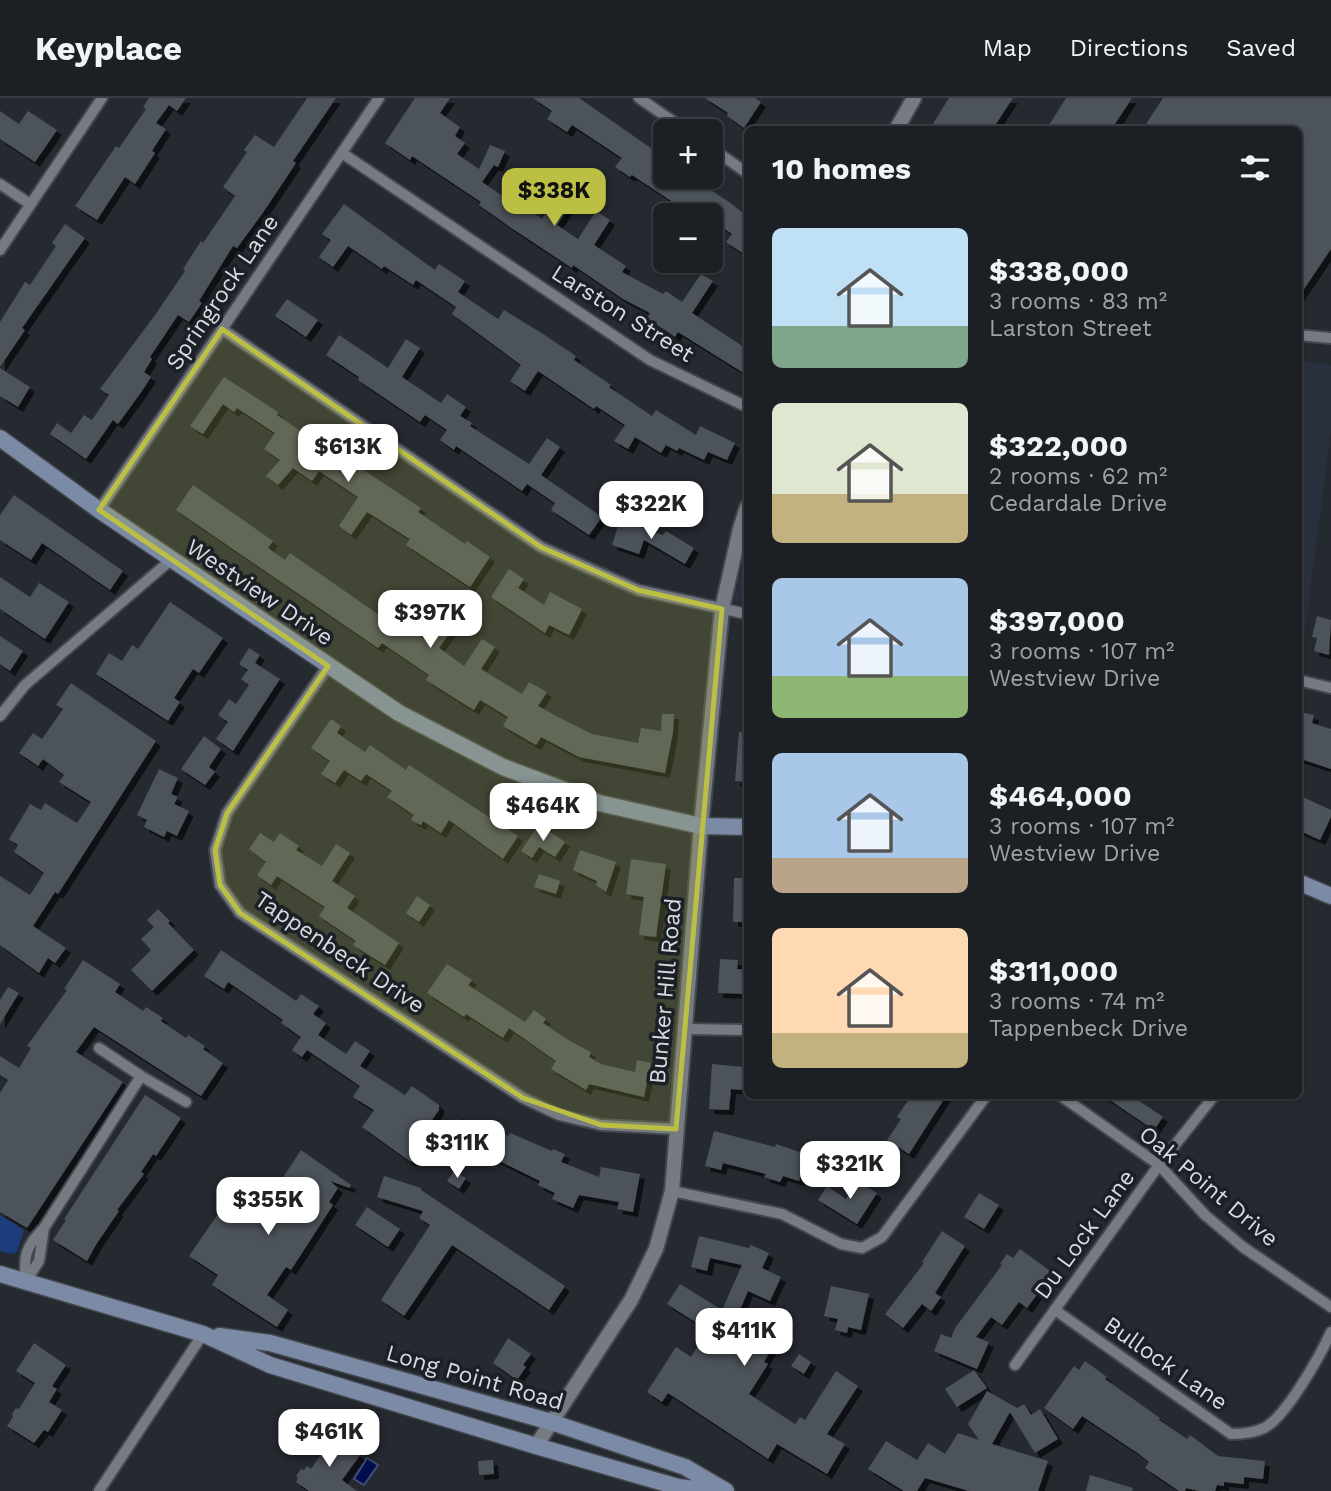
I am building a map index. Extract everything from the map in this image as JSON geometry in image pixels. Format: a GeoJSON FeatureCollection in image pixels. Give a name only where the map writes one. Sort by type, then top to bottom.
{"type":"FeatureCollection","features":[{"type":"Feature","properties":{"kind":"main road","name":"Westview Drive"},"geometry":{"type":"LineString","coordinates":[[0,438],[99,510],[399,713],[503,767],[599,803],[701,826],[744,827]]}},
{"type":"Feature","properties":{"kind":"main road"},"geometry":{"type":"LineString","coordinates":[[1302,884],[1331,896]]}},
{"type":"Feature","properties":{"kind":"main road","name":"Long Point Road"},"geometry":{"type":"LineString","coordinates":[[0,1274],[203,1334],[270,1365],[536,1446],[678,1487],[714,1491]]}},
{"type":"Feature","properties":{"kind":"main road","name":"Long Point Road"},"geometry":{"type":"LineString","coordinates":[[203,1334],[270,1343],[551,1422],[685,1467],[726,1491]]}},
{"type":"Feature","properties":{"kind":"street"},"geometry":{"type":"LineString","coordinates":[[0,250],[102,98]]}},
{"type":"Feature","properties":{"kind":"street","name":"Springrock Lane"},"geometry":{"type":"LineString","coordinates":[[99,510],[379,98]]}},
{"type":"Feature","properties":{"kind":"street"},"geometry":{"type":"LineString","coordinates":[[639,98],[670,119]]}},
{"type":"Feature","properties":{"kind":"street"},"geometry":{"type":"LineString","coordinates":[[898,126],[914,98]]}},
{"type":"Feature","properties":{"kind":"street","name":"Larston Street"},"geometry":{"type":"LineString","coordinates":[[342,153],[650,360],[744,406]]}},
{"type":"Feature","properties":{"kind":"street"},"geometry":{"type":"LineString","coordinates":[[723,156],[744,171]]}},
{"type":"Feature","properties":{"kind":"street"},"geometry":{"type":"LineString","coordinates":[[0,184],[30,204]]}},
{"type":"Feature","properties":{"kind":"street"},"geometry":{"type":"LineString","coordinates":[[222,329],[541,547],[638,590],[744,613]]}},
{"type":"Feature","properties":{"kind":"street"},"geometry":{"type":"LineString","coordinates":[[1302,335],[1331,338]]}},
{"type":"Feature","properties":{"kind":"street","name":"Bunker Hill Road"},"geometry":{"type":"LineString","coordinates":[[536,1446],[644,1276],[656,1250],[672,1191],[701,826],[722,609],[744,516]]}},
{"type":"Feature","properties":{"kind":"street"},"geometry":{"type":"LineString","coordinates":[[0,716],[25,685],[172,559]]}},
{"type":"Feature","properties":{"kind":"street","name":"Tappenbeck Drive"},"geometry":{"type":"LineString","coordinates":[[328,666],[227,813],[215,850],[218,874],[220,886],[240,913],[523,1098],[559,1115],[601,1125],[676,1129]]}},
{"type":"Feature","properties":{"kind":"street"},"geometry":{"type":"LineString","coordinates":[[1302,681],[1331,688]]}},
{"type":"Feature","properties":{"kind":"street"},"geometry":{"type":"LineString","coordinates":[[686,1029],[744,1030]]}},
{"type":"Feature","properties":{"kind":"street"},"geometry":{"type":"LineString","coordinates":[[99,1048],[186,1101]]}},
{"type":"Feature","properties":{"kind":"street"},"geometry":{"type":"LineString","coordinates":[[26,1281],[24,1262],[31,1241],[44,1228],[141,1076]]}},
{"type":"Feature","properties":{"kind":"street"},"geometry":{"type":"LineString","coordinates":[[672,1191],[782,1214],[841,1244],[862,1248],[882,1237],[984,1099]]}},
{"type":"Feature","properties":{"kind":"street","name":"Oak Point Drive"},"geometry":{"type":"LineString","coordinates":[[1065,1099],[1159,1165],[1205,1215],[1243,1247],[1331,1307]]}},
{"type":"Feature","properties":{"kind":"street","name":"Du Lock Lane"},"geometry":{"type":"LineString","coordinates":[[1015,1365],[1159,1165],[1211,1099]]}},
{"type":"Feature","properties":{"kind":"street","name":"Bullock Lane"},"geometry":{"type":"LineString","coordinates":[[1055,1310],[1231,1434],[1265,1428],[1280,1416],[1322,1351],[1331,1332]]}},
{"type":"Feature","properties":{"kind":"street"},"geometry":{"type":"LineString","coordinates":[[99,1491],[203,1334]]}},
{"type":"Feature","properties":{"kind":"highlighted area"},"geometry":{"type":"Polygon","coordinates":[[[222,329],[541,547],[638,590],[722,609],[676,1129],[601,1125],[523,1098],[240,913],[220,885],[215,850],[227,813],[328,666],[99,510],[222,329]]]}},
{"type":"Feature","properties":{"kind":"shaded area"},"geometry":{"type":"Polygon","coordinates":[[[1302,361],[1331,365],[1331,430],[1302,655],[1302,361]]]}},
{"type":"Feature","properties":{"kind":"shaded area"},"geometry":{"type":"Polygon","coordinates":[[[744,556],[744,603],[734,601],[744,556]]]}},
{"type":"Feature","properties":{"kind":"shaded area"},"geometry":{"type":"Polygon","coordinates":[[[0,1215],[24,1230],[17,1252],[11,1254],[0,1251],[0,1215]]]}},
{"type":"Feature","properties":{"kind":"shaded area"},"geometry":{"type":"Polygon","coordinates":[[[367,1458],[378,1465],[364,1485],[354,1479],[367,1458]]]}},
{"type":"Feature","properties":{"kind":"building"},"geometry":{"type":"Polygon","coordinates":[[[149,98],[186,98],[177,111],[169,105],[156,123],[166,129],[152,151],[155,153],[135,184],[125,177],[97,220],[75,206],[116,146],[119,148],[146,109],[143,107],[149,98]]]}},
{"type":"Feature","properties":{"kind":"building"},"geometry":{"type":"Polygon","coordinates":[[[307,98],[336,98],[293,161],[296,163],[262,214],[237,248],[233,246],[189,322],[178,315],[150,357],[152,359],[144,372],[151,377],[142,391],[118,424],[113,420],[86,459],[50,434],[57,423],[71,433],[84,415],[92,420],[109,395],[100,389],[155,315],[185,271],[183,269],[201,241],[203,243],[235,196],[223,187],[247,152],[244,150],[255,135],[274,147],[307,98]]]}},
{"type":"Feature","properties":{"kind":"building"},"geometry":{"type":"Polygon","coordinates":[[[415,98],[450,98],[440,113],[460,127],[455,136],[465,143],[457,154],[479,169],[490,145],[505,151],[498,167],[494,165],[482,182],[542,219],[566,184],[579,193],[557,225],[578,239],[596,211],[610,220],[594,245],[626,266],[622,272],[663,294],[666,291],[682,302],[701,274],[713,281],[692,313],[744,347],[744,373],[678,332],[675,337],[647,318],[650,313],[623,299],[573,265],[572,268],[479,205],[481,202],[412,156],[410,160],[385,143],[415,98]]]}},
{"type":"Feature","properties":{"kind":"building"},"geometry":{"type":"Polygon","coordinates":[[[533,98],[579,98],[653,150],[653,189],[615,167],[622,158],[572,125],[567,132],[547,119],[552,111],[533,98]]]}},
{"type":"Feature","properties":{"kind":"building"},"geometry":{"type":"Polygon","coordinates":[[[705,98],[755,98],[761,102],[744,128],[727,116],[728,113],[705,98]]]}},
{"type":"Feature","properties":{"kind":"building"},"geometry":{"type":"Polygon","coordinates":[[[949,98],[1013,98],[995,126],[932,126],[949,98]]]}},
{"type":"Feature","properties":{"kind":"building"},"geometry":{"type":"Polygon","coordinates":[[[1066,98],[1132,98],[1114,126],[1048,126],[1066,98]]]}},
{"type":"Feature","properties":{"kind":"building"},"geometry":{"type":"Polygon","coordinates":[[[1163,98],[1331,98],[1331,249],[1302,292],[1302,126],[1145,126],[1163,98]]]}},
{"type":"Feature","properties":{"kind":"building"},"geometry":{"type":"Polygon","coordinates":[[[0,111],[19,124],[28,111],[57,130],[35,162],[0,139],[0,111]]]}},
{"type":"Feature","properties":{"kind":"building"},"geometry":{"type":"Polygon","coordinates":[[[653,189],[709,189],[729,202],[744,214],[744,254],[726,242],[732,234],[723,228],[723,203],[674,203],[653,189]]]}},
{"type":"Feature","properties":{"kind":"building"},"geometry":{"type":"Polygon","coordinates":[[[344,204],[435,270],[439,264],[465,281],[458,292],[498,319],[504,310],[543,334],[576,356],[574,360],[611,385],[609,387],[652,416],[656,410],[696,435],[700,426],[735,443],[727,460],[708,452],[704,460],[666,445],[661,453],[635,437],[628,449],[614,441],[625,425],[596,406],[594,409],[538,371],[525,391],[510,381],[521,365],[452,314],[456,307],[416,280],[413,285],[384,266],[382,269],[348,246],[333,267],[319,257],[331,240],[322,234],[344,204]]]}},
{"type":"Feature","properties":{"kind":"building"},"geometry":{"type":"Polygon","coordinates":[[[65,224],[85,238],[22,328],[25,330],[0,367],[0,322],[25,282],[30,285],[56,246],[52,243],[65,224]]]}},
{"type":"Feature","properties":{"kind":"building"},"geometry":{"type":"Polygon","coordinates":[[[287,299],[318,320],[306,337],[275,316],[287,299]]]}},
{"type":"Feature","properties":{"kind":"building"},"geometry":{"type":"Polygon","coordinates":[[[339,335],[388,368],[406,339],[420,348],[402,377],[441,403],[447,394],[466,407],[460,416],[472,423],[470,426],[529,464],[547,438],[560,447],[541,475],[602,517],[589,535],[551,510],[555,503],[527,484],[522,491],[456,446],[454,450],[440,440],[447,430],[425,415],[420,422],[326,355],[339,335]]]}},
{"type":"Feature","properties":{"kind":"building"},"geometry":{"type":"Polygon","coordinates":[[[0,368],[30,387],[18,407],[0,396],[0,368]]]}},
{"type":"Feature","properties":{"kind":"building"},"geometry":{"type":"Polygon","coordinates":[[[224,377],[278,412],[277,415],[317,442],[318,440],[421,508],[418,512],[465,544],[467,541],[490,557],[470,587],[406,545],[410,539],[367,512],[351,535],[339,526],[358,497],[319,471],[312,481],[293,468],[278,485],[266,476],[280,460],[264,449],[275,433],[237,408],[234,412],[223,404],[203,434],[190,426],[224,377]]]}},
{"type":"Feature","properties":{"kind":"building"},"geometry":{"type":"Polygon","coordinates":[[[193,485],[273,541],[268,548],[285,560],[290,553],[405,633],[409,628],[427,641],[440,623],[451,631],[439,648],[464,666],[482,639],[495,647],[481,669],[522,694],[529,682],[547,692],[538,706],[592,734],[638,743],[641,728],[661,731],[662,714],[674,714],[665,773],[579,757],[541,737],[536,745],[503,726],[508,717],[480,700],[474,710],[426,680],[429,675],[382,643],[378,648],[176,510],[193,485]]]}},
{"type":"Feature","properties":{"kind":"building"},"geometry":{"type":"Polygon","coordinates":[[[14,495],[123,571],[110,590],[42,543],[31,560],[0,540],[0,515],[14,495]]]}},
{"type":"Feature","properties":{"kind":"building"},"geometry":{"type":"Polygon","coordinates":[[[620,520],[663,535],[666,531],[694,548],[685,564],[644,540],[639,554],[612,545],[620,520]]]}},
{"type":"Feature","properties":{"kind":"building"},"geometry":{"type":"Polygon","coordinates":[[[509,569],[524,579],[518,588],[544,605],[550,592],[582,609],[569,635],[549,625],[545,633],[491,597],[509,569]]]}},
{"type":"Feature","properties":{"kind":"building"},"geometry":{"type":"Polygon","coordinates":[[[0,577],[30,597],[39,583],[69,602],[45,639],[0,609],[0,577]]]}},
{"type":"Feature","properties":{"kind":"building"},"geometry":{"type":"Polygon","coordinates":[[[170,602],[223,638],[199,673],[193,669],[174,698],[180,702],[168,721],[96,674],[109,653],[122,661],[132,645],[138,649],[170,602]]]}},
{"type":"Feature","properties":{"kind":"building"},"geometry":{"type":"Polygon","coordinates":[[[465,603],[477,610],[469,622],[458,615],[465,603]]]}},
{"type":"Feature","properties":{"kind":"building"},"geometry":{"type":"Polygon","coordinates":[[[1317,616],[1331,620],[1329,655],[1314,651],[1317,638],[1312,637],[1317,616]]]}},
{"type":"Feature","properties":{"kind":"building"},"geometry":{"type":"Polygon","coordinates":[[[0,636],[23,651],[10,671],[0,664],[0,636]]]}},
{"type":"Feature","properties":{"kind":"building"},"geometry":{"type":"Polygon","coordinates":[[[249,648],[260,655],[255,663],[280,679],[233,751],[216,739],[228,722],[218,715],[229,699],[236,704],[249,685],[241,679],[248,670],[239,664],[249,648]]]}},
{"type":"Feature","properties":{"kind":"building"},"geometry":{"type":"Polygon","coordinates":[[[71,683],[156,741],[58,894],[55,892],[33,926],[66,948],[55,963],[48,958],[39,973],[0,945],[0,876],[30,895],[44,873],[14,852],[18,845],[9,839],[30,804],[41,810],[45,803],[77,823],[91,802],[59,782],[64,775],[43,759],[38,766],[19,753],[33,733],[42,739],[63,709],[56,705],[71,683]]]}},
{"type":"Feature","properties":{"kind":"building"},"geometry":{"type":"Polygon","coordinates":[[[1302,712],[1314,715],[1312,723],[1331,729],[1331,769],[1302,759],[1302,712]]]}},
{"type":"Feature","properties":{"kind":"building"},"geometry":{"type":"Polygon","coordinates":[[[331,719],[341,726],[337,733],[365,752],[370,745],[406,770],[409,765],[518,836],[503,859],[449,820],[441,833],[423,821],[421,825],[411,820],[414,815],[387,797],[392,791],[366,774],[361,781],[344,770],[335,783],[321,774],[330,761],[311,748],[331,719]]]}},
{"type":"Feature","properties":{"kind":"building"},"geometry":{"type":"Polygon","coordinates":[[[739,732],[744,733],[744,782],[735,781],[739,732]]]}},
{"type":"Feature","properties":{"kind":"building"},"geometry":{"type":"Polygon","coordinates":[[[204,736],[221,749],[209,767],[215,772],[205,785],[181,769],[204,736]]]}},
{"type":"Feature","properties":{"kind":"building"},"geometry":{"type":"Polygon","coordinates":[[[159,769],[178,778],[171,794],[178,797],[174,804],[189,811],[177,836],[167,831],[164,837],[144,827],[147,820],[137,815],[159,769]]]}},
{"type":"Feature","properties":{"kind":"building"},"geometry":{"type":"Polygon","coordinates":[[[1302,797],[1331,810],[1331,817],[1320,840],[1302,832],[1302,797]]]}},
{"type":"Feature","properties":{"kind":"building"},"geometry":{"type":"Polygon","coordinates":[[[539,824],[565,842],[555,857],[539,847],[532,858],[521,851],[539,824]]]}},
{"type":"Feature","properties":{"kind":"building"},"geometry":{"type":"Polygon","coordinates":[[[260,833],[274,842],[280,833],[299,846],[296,850],[322,866],[336,844],[350,853],[332,881],[355,896],[347,908],[399,943],[385,965],[353,945],[356,941],[319,916],[325,907],[277,876],[271,885],[257,875],[266,862],[249,849],[260,833]]]}},
{"type":"Feature","properties":{"kind":"building"},"geometry":{"type":"Polygon","coordinates":[[[580,850],[616,862],[606,892],[596,885],[597,881],[573,870],[580,850]]]}},
{"type":"Feature","properties":{"kind":"building"},"geometry":{"type":"Polygon","coordinates":[[[631,859],[666,864],[656,937],[639,935],[644,897],[626,894],[631,859]]]}},
{"type":"Feature","properties":{"kind":"building"},"geometry":{"type":"Polygon","coordinates":[[[539,874],[560,881],[556,894],[534,887],[539,874]]]}},
{"type":"Feature","properties":{"kind":"building"},"geometry":{"type":"Polygon","coordinates":[[[734,878],[744,878],[744,922],[733,922],[734,878]]]}},
{"type":"Feature","properties":{"kind":"building"},"geometry":{"type":"Polygon","coordinates":[[[417,896],[430,905],[419,922],[406,913],[417,896]]]}},
{"type":"Feature","properties":{"kind":"building"},"geometry":{"type":"Polygon","coordinates":[[[158,909],[194,950],[152,991],[131,970],[151,950],[141,939],[154,927],[147,920],[158,909]]]}},
{"type":"Feature","properties":{"kind":"building"},"geometry":{"type":"Polygon","coordinates":[[[221,950],[296,1001],[301,994],[319,1006],[313,1014],[326,1023],[318,1035],[346,1054],[355,1041],[370,1051],[360,1066],[405,1095],[412,1086],[439,1105],[439,1110],[420,1137],[426,1141],[411,1162],[362,1127],[374,1110],[353,1097],[360,1086],[307,1050],[302,1057],[292,1050],[301,1037],[281,1023],[283,1020],[228,982],[224,989],[204,976],[221,950]]]}},
{"type":"Feature","properties":{"kind":"building"},"geometry":{"type":"Polygon","coordinates":[[[720,959],[738,960],[737,969],[744,970],[744,994],[718,993],[720,959]]]}},
{"type":"Feature","properties":{"kind":"building"},"geometry":{"type":"Polygon","coordinates":[[[83,960],[120,984],[115,992],[143,1011],[146,1007],[163,1018],[161,1021],[186,1038],[188,1035],[205,1046],[203,1049],[223,1063],[201,1096],[94,1027],[76,1052],[123,1082],[27,1228],[0,1212],[0,1093],[8,1080],[0,1075],[0,1056],[19,1068],[31,1048],[27,1046],[67,990],[64,989],[83,960]]]}},
{"type":"Feature","properties":{"kind":"building"},"geometry":{"type":"Polygon","coordinates":[[[447,964],[472,980],[468,985],[525,1022],[534,1010],[546,1019],[543,1023],[591,1052],[589,1057],[601,1064],[635,1072],[637,1060],[651,1063],[644,1097],[589,1084],[586,1090],[551,1069],[556,1061],[509,1028],[503,1038],[427,993],[447,964]]]}},
{"type":"Feature","properties":{"kind":"building"},"geometry":{"type":"Polygon","coordinates":[[[8,987],[19,993],[0,1024],[0,1000],[8,987]]]}},
{"type":"Feature","properties":{"kind":"building"},"geometry":{"type":"Polygon","coordinates":[[[712,1064],[744,1067],[743,1090],[731,1089],[729,1110],[709,1109],[712,1064]]]}},
{"type":"Feature","properties":{"kind":"building"},"geometry":{"type":"Polygon","coordinates":[[[145,1095],[181,1118],[156,1156],[153,1154],[141,1172],[144,1174],[117,1210],[119,1211],[87,1261],[53,1240],[145,1095]]]}},
{"type":"Feature","properties":{"kind":"building"},"geometry":{"type":"Polygon","coordinates":[[[909,1099],[944,1099],[909,1154],[887,1140],[901,1119],[897,1117],[909,1099]]]}},
{"type":"Feature","properties":{"kind":"building"},"geometry":{"type":"Polygon","coordinates":[[[1108,1099],[1136,1099],[1163,1117],[1154,1130],[1108,1099]]]}},
{"type":"Feature","properties":{"kind":"building"},"geometry":{"type":"Polygon","coordinates":[[[457,1119],[494,1142],[499,1132],[508,1136],[510,1133],[552,1151],[553,1149],[565,1154],[561,1162],[599,1177],[601,1167],[640,1174],[633,1212],[617,1209],[619,1202],[579,1195],[573,1208],[552,1199],[555,1193],[538,1185],[540,1181],[477,1150],[474,1157],[456,1146],[448,1159],[436,1152],[457,1119]]]}},
{"type":"Feature","properties":{"kind":"building"},"geometry":{"type":"Polygon","coordinates":[[[714,1131],[775,1147],[776,1144],[808,1155],[799,1181],[783,1176],[780,1182],[764,1177],[766,1174],[723,1163],[721,1170],[705,1166],[714,1131]]]}},
{"type":"Feature","properties":{"kind":"building"},"geometry":{"type":"Polygon","coordinates":[[[301,1150],[351,1185],[350,1188],[330,1181],[338,1188],[329,1202],[333,1205],[291,1270],[286,1267],[267,1295],[288,1310],[277,1327],[212,1285],[218,1275],[189,1256],[218,1214],[220,1216],[227,1206],[253,1223],[301,1150]]]}},
{"type":"Feature","properties":{"kind":"building"},"geometry":{"type":"Polygon","coordinates":[[[454,1171],[466,1178],[459,1189],[447,1181],[454,1171]]]}},
{"type":"Feature","properties":{"kind":"building"},"geometry":{"type":"Polygon","coordinates":[[[384,1176],[421,1188],[565,1286],[549,1310],[452,1245],[404,1316],[381,1300],[430,1225],[419,1218],[423,1211],[377,1197],[384,1176]]]}},
{"type":"Feature","properties":{"kind":"building"},"geometry":{"type":"Polygon","coordinates":[[[857,1181],[877,1193],[857,1224],[818,1200],[827,1186],[846,1199],[857,1181]]]}},
{"type":"Feature","properties":{"kind":"building"},"geometry":{"type":"Polygon","coordinates":[[[979,1193],[999,1205],[984,1229],[964,1217],[979,1193]]]}},
{"type":"Feature","properties":{"kind":"building"},"geometry":{"type":"Polygon","coordinates":[[[367,1207],[400,1229],[388,1247],[355,1225],[367,1207]]]}},
{"type":"Feature","properties":{"kind":"building"},"geometry":{"type":"Polygon","coordinates":[[[942,1231],[965,1246],[935,1293],[941,1297],[931,1311],[922,1304],[903,1328],[885,1314],[924,1263],[922,1262],[942,1231]]]}},
{"type":"Feature","properties":{"kind":"building"},"geometry":{"type":"Polygon","coordinates":[[[699,1236],[749,1248],[751,1245],[769,1253],[762,1268],[781,1277],[770,1301],[748,1291],[733,1326],[771,1350],[764,1362],[768,1364],[749,1394],[795,1424],[800,1417],[805,1420],[836,1371],[858,1386],[827,1434],[845,1444],[827,1474],[777,1444],[768,1459],[668,1393],[662,1402],[647,1392],[676,1347],[691,1357],[708,1330],[667,1304],[680,1284],[722,1310],[742,1265],[710,1258],[707,1271],[691,1267],[699,1236]]]}},
{"type":"Feature","properties":{"kind":"building"},"geometry":{"type":"Polygon","coordinates":[[[1020,1249],[1053,1273],[1027,1308],[1019,1302],[1002,1325],[991,1317],[976,1337],[989,1342],[977,1369],[934,1351],[941,1334],[951,1338],[955,1328],[1002,1265],[1000,1264],[1007,1254],[1013,1258],[1020,1249]]]}},
{"type":"Feature","properties":{"kind":"building"},"geometry":{"type":"Polygon","coordinates":[[[831,1286],[869,1294],[861,1330],[848,1327],[847,1333],[835,1330],[838,1319],[824,1316],[831,1286]]]}},
{"type":"Feature","properties":{"kind":"building"},"geometry":{"type":"Polygon","coordinates":[[[508,1338],[531,1354],[517,1380],[493,1363],[508,1338]]]}},
{"type":"Feature","properties":{"kind":"building"},"geometry":{"type":"Polygon","coordinates":[[[34,1343],[66,1365],[52,1386],[57,1389],[49,1402],[62,1410],[48,1432],[44,1430],[34,1443],[7,1426],[12,1414],[16,1408],[19,1409],[35,1383],[16,1371],[34,1343]]]}},
{"type":"Feature","properties":{"kind":"building"},"geometry":{"type":"Polygon","coordinates":[[[799,1354],[811,1362],[804,1374],[791,1366],[799,1354]]]}},
{"type":"Feature","properties":{"kind":"building"},"geometry":{"type":"Polygon","coordinates":[[[1085,1361],[1107,1377],[1105,1379],[1187,1439],[1190,1435],[1218,1456],[1265,1461],[1263,1479],[1244,1477],[1244,1484],[1224,1482],[1224,1486],[1217,1485],[1215,1491],[1186,1488],[1185,1491],[1179,1491],[1145,1468],[1149,1462],[1139,1454],[1082,1416],[1073,1429],[1044,1408],[1074,1366],[1079,1370],[1085,1361]]]}},
{"type":"Feature","properties":{"kind":"building"},"geometry":{"type":"Polygon","coordinates":[[[974,1370],[987,1388],[957,1407],[945,1389],[974,1370]]]}},
{"type":"Feature","properties":{"kind":"building"},"geometry":{"type":"Polygon","coordinates":[[[987,1391],[1017,1408],[1024,1404],[1031,1415],[1040,1409],[1058,1439],[1035,1453],[1010,1412],[992,1444],[1048,1461],[1038,1491],[969,1491],[925,1478],[917,1491],[904,1491],[868,1469],[886,1441],[917,1460],[928,1443],[945,1454],[958,1433],[979,1440],[968,1424],[987,1391]]]}},
{"type":"Feature","properties":{"kind":"building"},"geometry":{"type":"Polygon","coordinates":[[[333,1437],[360,1455],[342,1480],[357,1491],[309,1491],[296,1482],[296,1476],[307,1466],[311,1469],[333,1437]]]}},
{"type":"Feature","properties":{"kind":"building"},"geometry":{"type":"Polygon","coordinates":[[[493,1460],[494,1474],[479,1475],[478,1461],[493,1460]]]}},
{"type":"Feature","properties":{"kind":"building"},"geometry":{"type":"Polygon","coordinates":[[[1090,1475],[1133,1488],[1132,1491],[1086,1491],[1090,1475]]]}}]}
